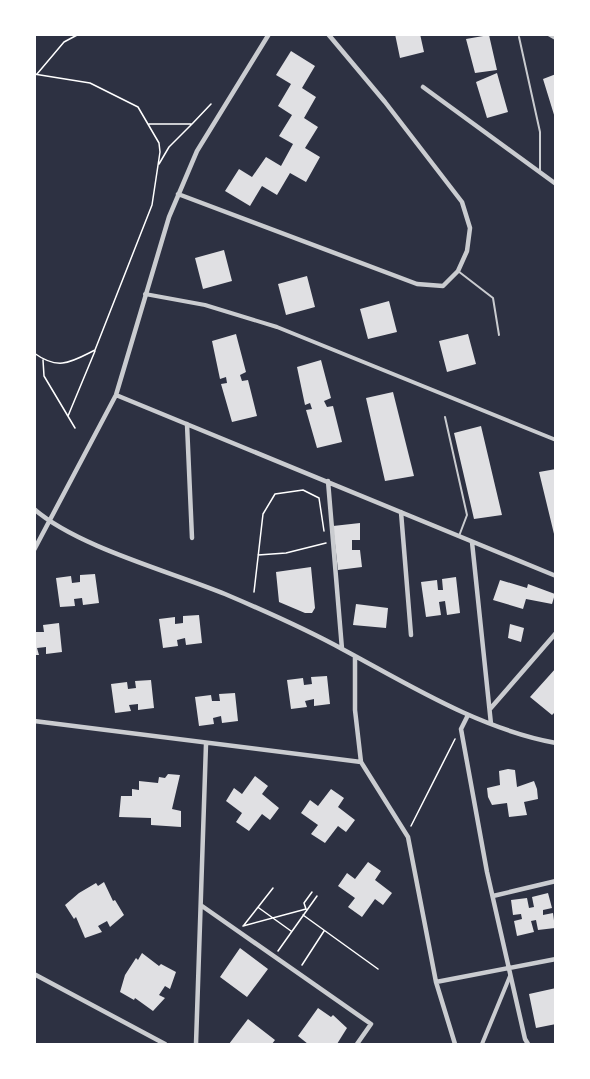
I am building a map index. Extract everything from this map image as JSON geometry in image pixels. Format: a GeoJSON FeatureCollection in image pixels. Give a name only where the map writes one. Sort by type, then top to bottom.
{"type":"FeatureCollection","features":[{"type":"Feature","properties":{"kind":"street"},"geometry":{"type":"LineString","coordinates":[[34,550],[116,395],[144,294],[178,194],[197,151],[269,34]]}},
{"type":"Feature","properties":{"kind":"street"},"geometry":{"type":"LineString","coordinates":[[178,194],[417,285],[443,286],[458,272],[467,251],[470,228],[462,202],[385,102],[328,34]]}},
{"type":"Feature","properties":{"kind":"street"},"geometry":{"type":"LineString","coordinates":[[549,34],[555,38]]}},
{"type":"Feature","properties":{"kind":"street"},"geometry":{"type":"LineString","coordinates":[[423,87],[555,184]]}},
{"type":"Feature","properties":{"kind":"street"},"geometry":{"type":"LineString","coordinates":[[144,294],[205,305],[277,327],[555,441]]}},
{"type":"Feature","properties":{"kind":"street"},"geometry":{"type":"LineString","coordinates":[[116,395],[555,576]]}},
{"type":"Feature","properties":{"kind":"street"},"geometry":{"type":"LineString","coordinates":[[187,424],[192,538]]}},
{"type":"Feature","properties":{"kind":"street"},"geometry":{"type":"LineString","coordinates":[[328,482],[342,649]]}},
{"type":"Feature","properties":{"kind":"street"},"geometry":{"type":"LineString","coordinates":[[34,509],[50,522],[225,594],[342,649],[468,715],[555,743]]}},
{"type":"Feature","properties":{"kind":"street"},"geometry":{"type":"LineString","coordinates":[[401,512],[411,635]]}},
{"type":"Feature","properties":{"kind":"street"},"geometry":{"type":"LineString","coordinates":[[472,542],[491,724]]}},
{"type":"Feature","properties":{"kind":"street"},"geometry":{"type":"LineString","coordinates":[[490,709],[555,633]]}},
{"type":"Feature","properties":{"kind":"street"},"geometry":{"type":"LineString","coordinates":[[355,656],[355,710],[361,762],[406,834],[436,982],[454,1044]]}},
{"type":"Feature","properties":{"kind":"street"},"geometry":{"type":"LineString","coordinates":[[468,715],[460,729],[510,976],[525,1040],[528,1044]]}},
{"type":"Feature","properties":{"kind":"street"},"geometry":{"type":"LineString","coordinates":[[34,721],[361,762]]}},
{"type":"Feature","properties":{"kind":"street"},"geometry":{"type":"LineString","coordinates":[[196,1044],[206,744]]}},
{"type":"Feature","properties":{"kind":"street"},"geometry":{"type":"LineString","coordinates":[[493,896],[555,881]]}},
{"type":"Feature","properties":{"kind":"street"},"geometry":{"type":"LineString","coordinates":[[202,906],[371,1024],[357,1044]]}},
{"type":"Feature","properties":{"kind":"street"},"geometry":{"type":"LineString","coordinates":[[436,982],[555,959]]}},
{"type":"Feature","properties":{"kind":"street"},"geometry":{"type":"LineString","coordinates":[[34,974],[165,1044]]}},
{"type":"Feature","properties":{"kind":"street"},"geometry":{"type":"LineString","coordinates":[[482,1044],[510,976]]}},
{"type":"Feature","properties":{"kind":"lane"},"geometry":{"type":"LineString","coordinates":[[519,37],[540,132],[540,173]]}},
{"type":"Feature","properties":{"kind":"lane"},"geometry":{"type":"LineString","coordinates":[[458,272],[493,298],[499,335]]}},
{"type":"Feature","properties":{"kind":"lane"},"geometry":{"type":"LineString","coordinates":[[445,417],[467,515],[459,536]]}},
{"type":"Feature","properties":{"kind":"path"},"geometry":{"type":"LineString","coordinates":[[36,74],[64,42],[79,34]]}},
{"type":"Feature","properties":{"kind":"path"},"geometry":{"type":"LineString","coordinates":[[36,74],[90,83],[138,106],[159,143],[152,205],[68,417]]}},
{"type":"Feature","properties":{"kind":"path"},"geometry":{"type":"LineString","coordinates":[[158,164],[170,147],[211,104]]}},
{"type":"Feature","properties":{"kind":"path"},"geometry":{"type":"LineString","coordinates":[[148,124],[192,124]]}},
{"type":"Feature","properties":{"kind":"path"},"geometry":{"type":"LineString","coordinates":[[34,353],[54,364],[68,363],[95,350]]}},
{"type":"Feature","properties":{"kind":"path"},"geometry":{"type":"LineString","coordinates":[[43,360],[44,376],[75,428]]}},
{"type":"Feature","properties":{"kind":"path"},"geometry":{"type":"LineString","coordinates":[[254,592],[263,514],[275,494],[303,490],[319,498],[324,532],[332,531]]}},
{"type":"Feature","properties":{"kind":"path"},"geometry":{"type":"LineString","coordinates":[[258,555],[286,553],[333,541]]}},
{"type":"Feature","properties":{"kind":"path"},"geometry":{"type":"LineString","coordinates":[[406,834],[460,729]]}},
{"type":"Feature","properties":{"kind":"path"},"geometry":{"type":"LineString","coordinates":[[244,926],[273,888]]}},
{"type":"Feature","properties":{"kind":"path"},"geometry":{"type":"LineString","coordinates":[[306,910],[304,903],[312,892]]}},
{"type":"Feature","properties":{"kind":"path"},"geometry":{"type":"LineString","coordinates":[[274,956],[317,896]]}},
{"type":"Feature","properties":{"kind":"path"},"geometry":{"type":"LineString","coordinates":[[258,907],[291,931]]}},
{"type":"Feature","properties":{"kind":"path"},"geometry":{"type":"LineString","coordinates":[[234,928],[306,910]]}},
{"type":"Feature","properties":{"kind":"path"},"geometry":{"type":"LineString","coordinates":[[303,915],[378,969]]}},
{"type":"Feature","properties":{"kind":"path"},"geometry":{"type":"LineString","coordinates":[[297,972],[324,931]]}},
{"type":"Feature","properties":{"kind":"building"},"geometry":{"type":"Polygon","coordinates":[[[395,34],[420,34],[424,52],[400,58],[395,34]]]}},
{"type":"Feature","properties":{"kind":"building"},"geometry":{"type":"Polygon","coordinates":[[[489,35],[497,70],[475,73],[466,39],[489,35]]]}},
{"type":"Feature","properties":{"kind":"building"},"geometry":{"type":"Polygon","coordinates":[[[291,51],[315,66],[302,88],[316,97],[304,118],[318,127],[305,148],[320,157],[306,182],[290,173],[277,195],[262,186],[250,206],[225,191],[239,169],[252,177],[266,157],[281,166],[293,144],[279,136],[292,115],[278,106],[291,84],[276,75],[291,51]]]}},
{"type":"Feature","properties":{"kind":"building"},"geometry":{"type":"Polygon","coordinates":[[[497,73],[508,112],[487,118],[476,82],[497,73]]]}},
{"type":"Feature","properties":{"kind":"building"},"geometry":{"type":"Polygon","coordinates":[[[556,74],[556,117],[555,118],[543,79],[556,74]]]}},
{"type":"Feature","properties":{"kind":"building"},"geometry":{"type":"Polygon","coordinates":[[[224,250],[232,281],[203,289],[195,258],[224,250]]]}},
{"type":"Feature","properties":{"kind":"building"},"geometry":{"type":"Polygon","coordinates":[[[307,276],[315,307],[286,315],[278,284],[307,276]]]}},
{"type":"Feature","properties":{"kind":"building"},"geometry":{"type":"Polygon","coordinates":[[[389,301],[397,332],[368,339],[360,309],[389,301]]]}},
{"type":"Feature","properties":{"kind":"building"},"geometry":{"type":"Polygon","coordinates":[[[236,334],[246,372],[240,375],[242,381],[248,380],[257,416],[232,422],[221,384],[227,383],[226,377],[220,379],[212,341],[236,334]]]}},
{"type":"Feature","properties":{"kind":"building"},"geometry":{"type":"Polygon","coordinates":[[[468,334],[476,364],[447,372],[439,341],[468,334]]]}},
{"type":"Feature","properties":{"kind":"building"},"geometry":{"type":"Polygon","coordinates":[[[321,360],[331,398],[324,401],[327,407],[333,406],[342,442],[317,448],[306,410],[312,409],[310,403],[305,405],[297,367],[321,360]]]}},
{"type":"Feature","properties":{"kind":"building"},"geometry":{"type":"Polygon","coordinates":[[[393,392],[414,476],[385,481],[366,398],[393,392]]]}},
{"type":"Feature","properties":{"kind":"building"},"geometry":{"type":"Polygon","coordinates":[[[481,426],[502,515],[474,519],[454,433],[481,426]]]}},
{"type":"Feature","properties":{"kind":"building"},"geometry":{"type":"Polygon","coordinates":[[[556,469],[556,538],[555,538],[539,472],[556,469]]]}},
{"type":"Feature","properties":{"kind":"building"},"geometry":{"type":"Polygon","coordinates":[[[360,523],[360,540],[352,540],[352,550],[360,550],[362,567],[338,570],[333,526],[360,523]]]}},
{"type":"Feature","properties":{"kind":"building"},"geometry":{"type":"Polygon","coordinates":[[[311,567],[315,608],[312,613],[305,613],[279,602],[276,572],[311,567]]]}},
{"type":"Feature","properties":{"kind":"building"},"geometry":{"type":"Polygon","coordinates":[[[95,574],[99,603],[83,605],[82,598],[74,599],[75,606],[60,607],[56,578],[71,576],[72,583],[80,582],[80,575],[95,574]]]}},
{"type":"Feature","properties":{"kind":"building"},"geometry":{"type":"Polygon","coordinates":[[[456,577],[460,613],[447,615],[445,601],[439,602],[441,615],[426,617],[421,582],[437,580],[438,590],[443,590],[442,579],[456,577]]]}},
{"type":"Feature","properties":{"kind":"building"},"geometry":{"type":"Polygon","coordinates":[[[500,580],[527,588],[528,584],[555,594],[552,604],[526,599],[523,609],[493,600],[500,580]]]}},
{"type":"Feature","properties":{"kind":"building"},"geometry":{"type":"Polygon","coordinates":[[[356,604],[388,608],[386,628],[353,625],[356,604]]]}},
{"type":"Feature","properties":{"kind":"building"},"geometry":{"type":"Polygon","coordinates":[[[199,615],[202,643],[186,645],[185,638],[177,640],[178,646],[163,648],[159,619],[175,617],[175,624],[183,623],[183,616],[199,615]]]}},
{"type":"Feature","properties":{"kind":"building"},"geometry":{"type":"Polygon","coordinates":[[[59,623],[62,652],[46,654],[46,647],[37,648],[39,655],[34,655],[34,632],[44,632],[43,625],[59,623]]]}},
{"type":"Feature","properties":{"kind":"building"},"geometry":{"type":"Polygon","coordinates":[[[510,624],[524,628],[521,642],[508,638],[510,624]]]}},
{"type":"Feature","properties":{"kind":"building"},"geometry":{"type":"Polygon","coordinates":[[[556,668],[556,711],[552,715],[530,697],[556,668]]]}},
{"type":"Feature","properties":{"kind":"building"},"geometry":{"type":"Polygon","coordinates":[[[327,676],[330,704],[314,706],[314,699],[305,701],[307,707],[291,709],[287,680],[303,678],[304,685],[312,684],[311,677],[327,676]]]}},
{"type":"Feature","properties":{"kind":"building"},"geometry":{"type":"Polygon","coordinates":[[[151,680],[154,708],[138,710],[138,704],[129,705],[131,711],[115,713],[111,684],[127,682],[128,689],[136,688],[135,681],[151,680]]]}},
{"type":"Feature","properties":{"kind":"building"},"geometry":{"type":"Polygon","coordinates":[[[235,693],[238,721],[222,723],[221,716],[213,718],[214,724],[199,726],[195,697],[211,695],[212,701],[220,701],[219,694],[235,693]]]}},
{"type":"Feature","properties":{"kind":"building"},"geometry":{"type":"Polygon","coordinates":[[[515,770],[517,787],[534,781],[538,799],[524,802],[527,815],[509,817],[507,803],[492,805],[488,797],[487,788],[500,785],[499,771],[515,770]]]}},
{"type":"Feature","properties":{"kind":"building"},"geometry":{"type":"Polygon","coordinates":[[[168,774],[180,775],[172,809],[181,811],[181,827],[151,825],[151,818],[119,817],[121,796],[132,796],[132,789],[139,790],[139,781],[158,783],[159,777],[165,778],[168,774]]]}},
{"type":"Feature","properties":{"kind":"building"},"geometry":{"type":"Polygon","coordinates":[[[255,776],[268,786],[262,794],[279,808],[270,820],[262,814],[249,831],[236,822],[242,813],[226,801],[234,788],[242,794],[255,776]]]}},
{"type":"Feature","properties":{"kind":"building"},"geometry":{"type":"Polygon","coordinates":[[[331,789],[344,798],[338,807],[355,820],[346,832],[338,826],[325,843],[311,834],[318,825],[301,813],[310,800],[318,806],[331,789]]]}},
{"type":"Feature","properties":{"kind":"building"},"geometry":{"type":"Polygon","coordinates":[[[368,862],[381,871],[375,880],[392,893],[383,905],[375,899],[362,917],[348,907],[355,898],[338,886],[347,873],[355,879],[368,862]]]}},
{"type":"Feature","properties":{"kind":"building"},"geometry":{"type":"Polygon","coordinates":[[[104,882],[113,901],[115,900],[124,915],[110,927],[107,921],[98,926],[102,932],[85,938],[76,917],[74,919],[65,905],[79,893],[96,883],[98,886],[104,882]]]}},
{"type":"Feature","properties":{"kind":"building"},"geometry":{"type":"Polygon","coordinates":[[[548,893],[552,908],[543,910],[543,915],[553,913],[555,928],[538,930],[536,920],[531,921],[534,932],[517,936],[514,921],[522,919],[521,914],[513,915],[511,900],[527,898],[529,908],[534,907],[532,897],[548,893]]]}},
{"type":"Feature","properties":{"kind":"building"},"geometry":{"type":"Polygon","coordinates":[[[240,948],[268,969],[247,997],[220,977],[240,948]]]}},
{"type":"Feature","properties":{"kind":"building"},"geometry":{"type":"Polygon","coordinates":[[[142,953],[159,966],[161,964],[176,972],[170,989],[165,986],[159,995],[165,998],[153,1011],[135,998],[134,1000],[120,992],[125,975],[142,953]]]}},
{"type":"Feature","properties":{"kind":"building"},"geometry":{"type":"Polygon","coordinates":[[[556,988],[556,1024],[536,1028],[529,994],[556,988]]]}},
{"type":"Feature","properties":{"kind":"building"},"geometry":{"type":"Polygon","coordinates":[[[318,1008],[331,1017],[333,1015],[347,1028],[337,1044],[308,1044],[298,1036],[318,1008]]]}},
{"type":"Feature","properties":{"kind":"building"},"geometry":{"type":"Polygon","coordinates":[[[248,1019],[275,1040],[272,1044],[229,1044],[248,1019]]]}}]}
